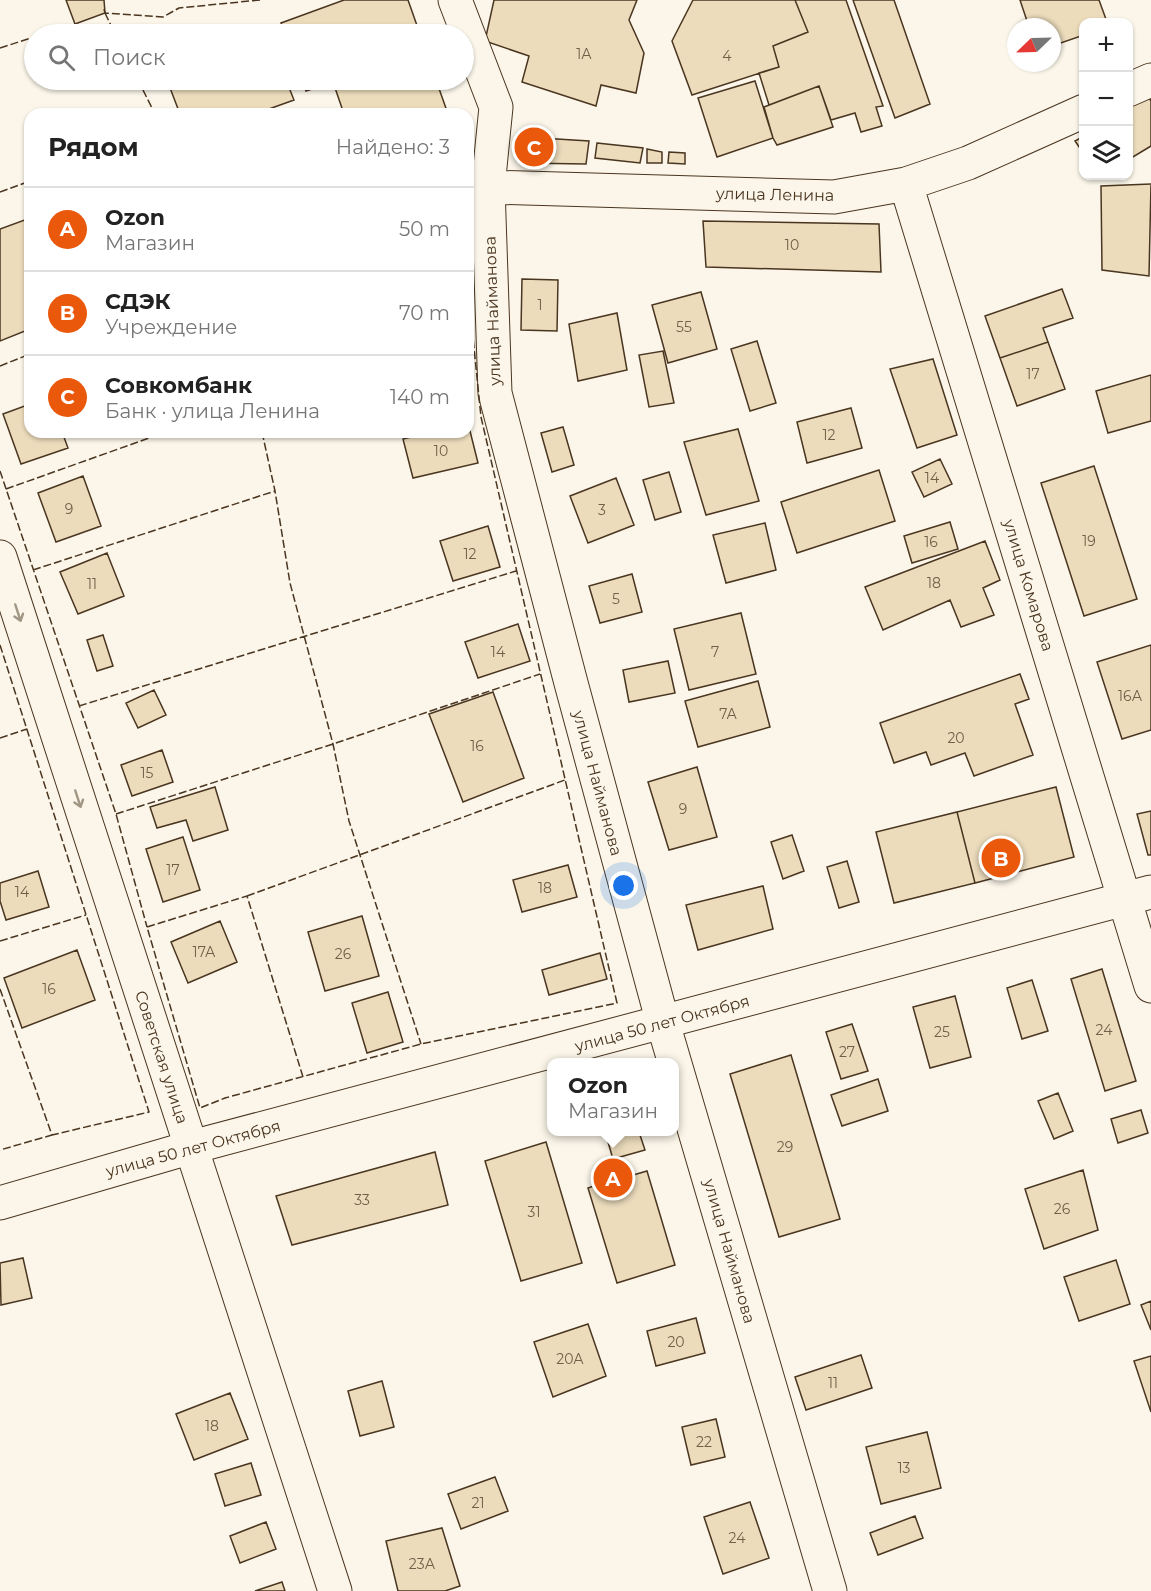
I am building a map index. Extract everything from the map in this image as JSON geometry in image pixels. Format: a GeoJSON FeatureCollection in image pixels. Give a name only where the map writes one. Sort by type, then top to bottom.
{"type":"FeatureCollection","features":[{"type":"Feature","properties":{"kind":"street","name":"улица Найманова"},"geometry":{"type":"LineString","coordinates":[[455,0],[464,24]]}},
{"type":"Feature","properties":{"kind":"street","name":"улица Найманова"},"geometry":{"type":"LineString","coordinates":[[474,50],[496,107],[488,188],[495,393],[673,1058]]}},
{"type":"Feature","properties":{"kind":"street"},"geometry":{"type":"LineString","coordinates":[[1133,88],[1151,80]]}},
{"type":"Feature","properties":{"kind":"street","name":"улица Ленина"},"geometry":{"type":"LineString","coordinates":[[488,188],[834,197],[906,184],[968,163],[1079,113]]}},
{"type":"Feature","properties":{"kind":"street","name":"улица Комарова"},"geometry":{"type":"LineString","coordinates":[[906,184],[1138,895],[1151,986]]}},
{"type":"Feature","properties":{"kind":"street","name":"Советская улица"},"geometry":{"type":"LineString","coordinates":[[0,557],[335,1591]]}},
{"type":"Feature","properties":{"kind":"street","name":"улица 50 лет Октября"},"geometry":{"type":"LineString","coordinates":[[0,1203],[192,1147],[1138,895]]}},
{"type":"Feature","properties":{"kind":"street","name":"улица Найманова"},"geometry":{"type":"LineString","coordinates":[[679,1077],[830,1591]]}},
{"type":"Feature","properties":{"kind":"building"},"geometry":{"type":"Polygon","coordinates":[[[66,0],[104,0],[105,13],[75,24],[66,0]]]}},
{"type":"Feature","properties":{"kind":"building"},"geometry":{"type":"Polygon","coordinates":[[[344,0],[408,0],[416,24],[281,24],[344,0]]]}},
{"type":"Feature","properties":{"kind":"building"},"geometry":{"type":"Polygon","coordinates":[[[494,0],[637,0],[629,20],[644,53],[636,93],[601,85],[596,106],[522,82],[529,56],[485,41],[494,0]]]}},
{"type":"Feature","properties":{"kind":"building"},"geometry":{"type":"Polygon","coordinates":[[[693,0],[795,0],[808,32],[773,46],[779,67],[692,95],[672,41],[693,0]]]}},
{"type":"Feature","properties":{"kind":"building"},"geometry":{"type":"Polygon","coordinates":[[[795,0],[846,0],[883,106],[876,107],[882,126],[861,132],[855,113],[831,120],[819,86],[769,105],[759,73],[779,67],[773,46],[808,32],[795,0]]]}},
{"type":"Feature","properties":{"kind":"building"},"geometry":{"type":"Polygon","coordinates":[[[853,0],[894,0],[930,104],[895,118],[853,0]]]}},
{"type":"Feature","properties":{"kind":"building"},"geometry":{"type":"Polygon","coordinates":[[[1020,0],[1099,0],[1106,18],[1079,18],[1079,37],[1061,43],[1061,18],[1026,18],[1020,0]]]}},
{"type":"Feature","properties":{"kind":"building"},"geometry":{"type":"Polygon","coordinates":[[[755,81],[773,138],[717,157],[698,98],[755,81]]]}},
{"type":"Feature","properties":{"kind":"building"},"geometry":{"type":"Polygon","coordinates":[[[819,86],[833,127],[777,145],[764,107],[819,86]]]}},
{"type":"Feature","properties":{"kind":"building"},"geometry":{"type":"Polygon","coordinates":[[[171,90],[290,90],[294,100],[272,108],[178,108],[171,90]]]}},
{"type":"Feature","properties":{"kind":"building"},"geometry":{"type":"Polygon","coordinates":[[[336,90],[440,90],[446,108],[342,108],[336,90]]]}},
{"type":"Feature","properties":{"kind":"building"},"geometry":{"type":"Polygon","coordinates":[[[1148,96],[1151,101],[1151,146],[1133,157],[1133,126],[1133,105],[1148,96]]]}},
{"type":"Feature","properties":{"kind":"building"},"geometry":{"type":"Polygon","coordinates":[[[524,137],[589,141],[586,164],[522,163],[524,137]]]}},
{"type":"Feature","properties":{"kind":"building"},"geometry":{"type":"Polygon","coordinates":[[[597,143],[643,148],[640,163],[595,158],[597,143]]]}},
{"type":"Feature","properties":{"kind":"building"},"geometry":{"type":"Polygon","coordinates":[[[647,149],[662,152],[662,163],[647,163],[647,149]]]}},
{"type":"Feature","properties":{"kind":"building"},"geometry":{"type":"Polygon","coordinates":[[[669,152],[685,153],[685,164],[668,163],[669,152]]]}},
{"type":"Feature","properties":{"kind":"building"},"geometry":{"type":"Polygon","coordinates":[[[1151,184],[1149,276],[1102,270],[1101,186],[1151,184]]]}},
{"type":"Feature","properties":{"kind":"building"},"geometry":{"type":"Polygon","coordinates":[[[24,220],[24,331],[0,341],[0,229],[24,220]]]}},
{"type":"Feature","properties":{"kind":"building"},"geometry":{"type":"Polygon","coordinates":[[[703,221],[879,224],[881,272],[706,267],[703,221]]]}},
{"type":"Feature","properties":{"kind":"building"},"geometry":{"type":"Polygon","coordinates":[[[522,279],[558,280],[557,331],[521,330],[522,279]]]}},
{"type":"Feature","properties":{"kind":"building"},"geometry":{"type":"Polygon","coordinates":[[[1062,289],[1073,318],[1043,328],[1048,342],[1000,358],[985,316],[1062,289]]]}},
{"type":"Feature","properties":{"kind":"building"},"geometry":{"type":"Polygon","coordinates":[[[701,292],[717,349],[668,363],[652,305],[701,292]]]}},
{"type":"Feature","properties":{"kind":"building"},"geometry":{"type":"Polygon","coordinates":[[[617,313],[627,370],[578,381],[569,324],[617,313]]]}},
{"type":"Feature","properties":{"kind":"building"},"geometry":{"type":"Polygon","coordinates":[[[757,341],[776,403],[750,411],[731,349],[757,341]]]}},
{"type":"Feature","properties":{"kind":"building"},"geometry":{"type":"Polygon","coordinates":[[[1048,342],[1065,389],[1017,406],[1000,358],[1048,342]]]}},
{"type":"Feature","properties":{"kind":"building"},"geometry":{"type":"Polygon","coordinates":[[[663,351],[674,403],[649,407],[639,355],[663,351]]]}},
{"type":"Feature","properties":{"kind":"building"},"geometry":{"type":"Polygon","coordinates":[[[933,359],[957,435],[917,448],[890,369],[933,359]]]}},
{"type":"Feature","properties":{"kind":"building"},"geometry":{"type":"Polygon","coordinates":[[[1151,375],[1151,421],[1108,433],[1096,391],[1151,375]]]}},
{"type":"Feature","properties":{"kind":"building"},"geometry":{"type":"Polygon","coordinates":[[[24,406],[24,438],[64,438],[68,448],[21,464],[3,414],[24,406]]]}},
{"type":"Feature","properties":{"kind":"building"},"geometry":{"type":"Polygon","coordinates":[[[851,408],[862,448],[807,463],[797,422],[851,408]]]}},
{"type":"Feature","properties":{"kind":"building"},"geometry":{"type":"Polygon","coordinates":[[[563,427],[574,465],[552,472],[541,433],[563,427]]]}},
{"type":"Feature","properties":{"kind":"building"},"geometry":{"type":"Polygon","coordinates":[[[738,429],[759,501],[706,515],[684,442],[738,429]]]}},
{"type":"Feature","properties":{"kind":"building"},"geometry":{"type":"Polygon","coordinates":[[[472,438],[478,463],[413,478],[403,439],[472,438]]]}},
{"type":"Feature","properties":{"kind":"building"},"geometry":{"type":"Polygon","coordinates":[[[940,459],[952,484],[924,497],[912,472],[940,459]]]}},
{"type":"Feature","properties":{"kind":"building"},"geometry":{"type":"Polygon","coordinates":[[[1094,466],[1137,599],[1084,616],[1041,483],[1094,466]]]}},
{"type":"Feature","properties":{"kind":"building"},"geometry":{"type":"Polygon","coordinates":[[[879,470],[895,521],[797,553],[781,502],[879,470]]]}},
{"type":"Feature","properties":{"kind":"building"},"geometry":{"type":"Polygon","coordinates":[[[669,472],[681,512],[655,520],[643,480],[669,472]]]}},
{"type":"Feature","properties":{"kind":"building"},"geometry":{"type":"Polygon","coordinates":[[[83,476],[101,526],[56,542],[38,493],[83,476]]]}},
{"type":"Feature","properties":{"kind":"building"},"geometry":{"type":"Polygon","coordinates":[[[616,478],[634,525],[588,543],[570,496],[616,478]]]}},
{"type":"Feature","properties":{"kind":"building"},"geometry":{"type":"Polygon","coordinates":[[[950,522],[958,549],[912,563],[904,536],[950,522]]]}},
{"type":"Feature","properties":{"kind":"building"},"geometry":{"type":"Polygon","coordinates":[[[765,523],[776,570],[726,583],[713,535],[765,523]]]}},
{"type":"Feature","properties":{"kind":"building"},"geometry":{"type":"Polygon","coordinates":[[[488,526],[500,567],[453,581],[440,541],[488,526]]]}},
{"type":"Feature","properties":{"kind":"building"},"geometry":{"type":"Polygon","coordinates":[[[985,541],[1000,580],[983,588],[994,615],[961,627],[950,600],[883,630],[865,587],[985,541]]]}},
{"type":"Feature","properties":{"kind":"building"},"geometry":{"type":"Polygon","coordinates":[[[107,553],[124,596],[78,614],[60,572],[107,553]]]}},
{"type":"Feature","properties":{"kind":"building"},"geometry":{"type":"Polygon","coordinates":[[[632,574],[642,612],[600,623],[589,586],[632,574]]]}},
{"type":"Feature","properties":{"kind":"building"},"geometry":{"type":"Polygon","coordinates":[[[741,613],[756,674],[689,690],[674,629],[741,613]]]}},
{"type":"Feature","properties":{"kind":"building"},"geometry":{"type":"Polygon","coordinates":[[[518,624],[530,661],[478,678],[465,642],[518,624]]]}},
{"type":"Feature","properties":{"kind":"building"},"geometry":{"type":"Polygon","coordinates":[[[103,635],[113,666],[97,671],[87,640],[103,635]]]}},
{"type":"Feature","properties":{"kind":"building"},"geometry":{"type":"Polygon","coordinates":[[[1151,645],[1151,730],[1122,739],[1097,662],[1151,645]]]}},
{"type":"Feature","properties":{"kind":"building"},"geometry":{"type":"Polygon","coordinates":[[[668,661],[675,693],[629,702],[623,670],[668,661]]]}},
{"type":"Feature","properties":{"kind":"building"},"geometry":{"type":"Polygon","coordinates":[[[1020,674],[1029,699],[1015,704],[1033,755],[974,776],[965,753],[931,765],[926,752],[894,763],[880,723],[1020,674]]]}},
{"type":"Feature","properties":{"kind":"building"},"geometry":{"type":"Polygon","coordinates":[[[758,681],[770,727],[698,747],[685,701],[758,681]]]}},
{"type":"Feature","properties":{"kind":"building"},"geometry":{"type":"Polygon","coordinates":[[[154,690],[166,715],[138,728],[126,703],[154,690]]]}},
{"type":"Feature","properties":{"kind":"building"},"geometry":{"type":"Polygon","coordinates":[[[493,692],[524,778],[463,802],[429,714],[493,692]]]}},
{"type":"Feature","properties":{"kind":"building"},"geometry":{"type":"Polygon","coordinates":[[[162,750],[173,782],[132,796],[121,765],[162,750]]]}},
{"type":"Feature","properties":{"kind":"building"},"geometry":{"type":"Polygon","coordinates":[[[697,767],[717,837],[669,850],[648,782],[697,767]]]}},
{"type":"Feature","properties":{"kind":"building"},"geometry":{"type":"Polygon","coordinates":[[[215,787],[228,830],[193,841],[186,820],[157,828],[150,807],[215,787]]]}},
{"type":"Feature","properties":{"kind":"building"},"geometry":{"type":"Polygon","coordinates":[[[1056,787],[1074,857],[975,883],[957,812],[1056,787]]]}},
{"type":"Feature","properties":{"kind":"building"},"geometry":{"type":"Polygon","coordinates":[[[1151,811],[1151,855],[1148,855],[1137,814],[1151,811]]]}},
{"type":"Feature","properties":{"kind":"building"},"geometry":{"type":"Polygon","coordinates":[[[957,812],[975,883],[894,903],[876,832],[957,812]]]}},
{"type":"Feature","properties":{"kind":"building"},"geometry":{"type":"Polygon","coordinates":[[[792,835],[804,871],[783,879],[771,842],[792,835]]]}},
{"type":"Feature","properties":{"kind":"building"},"geometry":{"type":"Polygon","coordinates":[[[183,837],[200,890],[163,902],[146,849],[183,837]]]}},
{"type":"Feature","properties":{"kind":"building"},"geometry":{"type":"Polygon","coordinates":[[[847,861],[859,902],[839,908],[827,867],[847,861]]]}},
{"type":"Feature","properties":{"kind":"building"},"geometry":{"type":"Polygon","coordinates":[[[568,865],[577,897],[522,912],[513,880],[568,865]]]}},
{"type":"Feature","properties":{"kind":"building"},"geometry":{"type":"Polygon","coordinates":[[[38,871],[49,907],[6,920],[0,901],[0,883],[38,871]]]}},
{"type":"Feature","properties":{"kind":"building"},"geometry":{"type":"Polygon","coordinates":[[[763,886],[773,929],[698,950],[686,905],[763,886]]]}},
{"type":"Feature","properties":{"kind":"building"},"geometry":{"type":"Polygon","coordinates":[[[362,916],[379,976],[325,991],[308,932],[362,916]]]}},
{"type":"Feature","properties":{"kind":"building"},"geometry":{"type":"Polygon","coordinates":[[[220,921],[237,962],[188,983],[171,942],[220,921]]]}},
{"type":"Feature","properties":{"kind":"building"},"geometry":{"type":"Polygon","coordinates":[[[77,950],[95,1000],[22,1028],[4,978],[77,950]]]}},
{"type":"Feature","properties":{"kind":"building"},"geometry":{"type":"Polygon","coordinates":[[[600,953],[607,979],[549,995],[542,970],[600,953]]]}},
{"type":"Feature","properties":{"kind":"building"},"geometry":{"type":"Polygon","coordinates":[[[1102,969],[1136,1081],[1105,1091],[1071,979],[1102,969]]]}},
{"type":"Feature","properties":{"kind":"building"},"geometry":{"type":"Polygon","coordinates":[[[1032,980],[1048,1031],[1022,1039],[1007,988],[1032,980]]]}},
{"type":"Feature","properties":{"kind":"building"},"geometry":{"type":"Polygon","coordinates":[[[388,992],[403,1042],[367,1053],[352,1003],[388,992]]]}},
{"type":"Feature","properties":{"kind":"building"},"geometry":{"type":"Polygon","coordinates":[[[955,996],[971,1057],[930,1068],[913,1007],[955,996]]]}},
{"type":"Feature","properties":{"kind":"building"},"geometry":{"type":"Polygon","coordinates":[[[852,1024],[868,1071],[841,1079],[826,1032],[852,1024]]]}},
{"type":"Feature","properties":{"kind":"building"},"geometry":{"type":"Polygon","coordinates":[[[791,1055],[840,1219],[779,1237],[730,1074],[791,1055]]]}},
{"type":"Feature","properties":{"kind":"building"},"geometry":{"type":"Polygon","coordinates":[[[878,1079],[888,1111],[842,1126],[831,1095],[878,1079]]]}},
{"type":"Feature","properties":{"kind":"building"},"geometry":{"type":"Polygon","coordinates":[[[1058,1093],[1073,1131],[1054,1139],[1038,1101],[1058,1093]]]}},
{"type":"Feature","properties":{"kind":"building"},"geometry":{"type":"Polygon","coordinates":[[[1141,1110],[1148,1133],[1118,1143],[1111,1119],[1141,1110]]]}},
{"type":"Feature","properties":{"kind":"building"},"geometry":{"type":"Polygon","coordinates":[[[606,1136],[640,1136],[645,1150],[613,1159],[606,1136]]]}},
{"type":"Feature","properties":{"kind":"building"},"geometry":{"type":"Polygon","coordinates":[[[546,1142],[582,1263],[521,1281],[485,1161],[546,1142]]]}},
{"type":"Feature","properties":{"kind":"building"},"geometry":{"type":"Polygon","coordinates":[[[435,1152],[448,1205],[292,1245],[276,1196],[435,1152]]]}},
{"type":"Feature","properties":{"kind":"building"},"geometry":{"type":"Polygon","coordinates":[[[620,1165],[623,1178],[647,1171],[675,1265],[617,1283],[588,1188],[606,1182],[603,1170],[620,1165]]]}},
{"type":"Feature","properties":{"kind":"building"},"geometry":{"type":"Polygon","coordinates":[[[1083,1170],[1098,1230],[1044,1249],[1025,1189],[1083,1170]]]}},
{"type":"Feature","properties":{"kind":"building"},"geometry":{"type":"Polygon","coordinates":[[[23,1258],[32,1298],[1,1305],[0,1263],[23,1258]]]}},
{"type":"Feature","properties":{"kind":"building"},"geometry":{"type":"Polygon","coordinates":[[[1116,1260],[1130,1304],[1079,1321],[1064,1277],[1116,1260]]]}},
{"type":"Feature","properties":{"kind":"building"},"geometry":{"type":"Polygon","coordinates":[[[1151,1301],[1151,1330],[1141,1305],[1151,1301]]]}},
{"type":"Feature","properties":{"kind":"building"},"geometry":{"type":"Polygon","coordinates":[[[696,1318],[705,1353],[656,1366],[647,1331],[696,1318]]]}},
{"type":"Feature","properties":{"kind":"building"},"geometry":{"type":"Polygon","coordinates":[[[588,1324],[606,1376],[553,1397],[534,1342],[588,1324]]]}},
{"type":"Feature","properties":{"kind":"building"},"geometry":{"type":"Polygon","coordinates":[[[861,1355],[872,1388],[806,1410],[795,1377],[861,1355]]]}},
{"type":"Feature","properties":{"kind":"building"},"geometry":{"type":"Polygon","coordinates":[[[1151,1356],[1151,1412],[1134,1361],[1151,1356]]]}},
{"type":"Feature","properties":{"kind":"building"},"geometry":{"type":"Polygon","coordinates":[[[382,1381],[394,1427],[360,1436],[348,1391],[382,1381]]]}},
{"type":"Feature","properties":{"kind":"building"},"geometry":{"type":"Polygon","coordinates":[[[230,1393],[248,1439],[194,1460],[176,1414],[230,1393]]]}},
{"type":"Feature","properties":{"kind":"building"},"geometry":{"type":"Polygon","coordinates":[[[716,1419],[725,1457],[691,1465],[682,1427],[716,1419]]]}},
{"type":"Feature","properties":{"kind":"building"},"geometry":{"type":"Polygon","coordinates":[[[927,1432],[941,1488],[881,1504],[866,1447],[927,1432]]]}},
{"type":"Feature","properties":{"kind":"building"},"geometry":{"type":"Polygon","coordinates":[[[251,1463],[261,1495],[225,1506],[215,1474],[251,1463]]]}},
{"type":"Feature","properties":{"kind":"building"},"geometry":{"type":"Polygon","coordinates":[[[495,1477],[508,1511],[461,1529],[448,1494],[495,1477]]]}},
{"type":"Feature","properties":{"kind":"building"},"geometry":{"type":"Polygon","coordinates":[[[750,1502],[769,1558],[723,1574],[704,1517],[750,1502]]]}},
{"type":"Feature","properties":{"kind":"building"},"geometry":{"type":"Polygon","coordinates":[[[915,1516],[923,1538],[878,1555],[870,1533],[915,1516]]]}},
{"type":"Feature","properties":{"kind":"building"},"geometry":{"type":"Polygon","coordinates":[[[266,1522],[276,1549],[240,1563],[230,1536],[266,1522]]]}},
{"type":"Feature","properties":{"kind":"building"},"geometry":{"type":"Polygon","coordinates":[[[442,1528],[460,1586],[445,1591],[398,1591],[386,1541],[442,1528]]]}},
{"type":"Feature","properties":{"kind":"building"},"geometry":{"type":"Polygon","coordinates":[[[282,1582],[285,1591],[255,1591],[282,1582]]]}},
{"type":"Feature","properties":{"kind":"fence"},"geometry":{"type":"LineString","coordinates":[[104,9],[105,13],[163,17],[179,8],[260,0]]}},
{"type":"Feature","properties":{"kind":"fence"},"geometry":{"type":"LineString","coordinates":[[105,13],[110,24]]}},
{"type":"Feature","properties":{"kind":"fence"},"geometry":{"type":"LineString","coordinates":[[0,48],[24,40]]}},
{"type":"Feature","properties":{"kind":"fence"},"geometry":{"type":"LineString","coordinates":[[143,90],[152,108]]}},
{"type":"Feature","properties":{"kind":"fence"},"geometry":{"type":"LineString","coordinates":[[0,192],[24,183]]}},
{"type":"Feature","properties":{"kind":"fence"},"geometry":{"type":"LineString","coordinates":[[303,1077],[421,1044],[617,1003],[481,417],[474,348]]}},
{"type":"Feature","properties":{"kind":"fence"},"geometry":{"type":"LineString","coordinates":[[0,366],[24,356]]}},
{"type":"Feature","properties":{"kind":"fence"},"geometry":{"type":"LineString","coordinates":[[6,489],[149,438]]}},
{"type":"Feature","properties":{"kind":"fence"},"geometry":{"type":"LineString","coordinates":[[263,438],[275,491],[290,583],[333,744],[349,821],[421,1044]]}},
{"type":"Feature","properties":{"kind":"fence"},"geometry":{"type":"LineString","coordinates":[[0,471],[116,814],[147,927]]}},
{"type":"Feature","properties":{"kind":"fence"},"geometry":{"type":"LineString","coordinates":[[33,570],[275,491]]}},
{"type":"Feature","properties":{"kind":"fence"},"geometry":{"type":"LineString","coordinates":[[79,706],[516,571]]}},
{"type":"Feature","properties":{"kind":"fence"},"geometry":{"type":"LineString","coordinates":[[0,645],[149,1112],[52,1135]]}},
{"type":"Feature","properties":{"kind":"fence"},"geometry":{"type":"LineString","coordinates":[[116,814],[540,674]]}},
{"type":"Feature","properties":{"kind":"fence"},"geometry":{"type":"LineString","coordinates":[[0,738],[27,729]]}},
{"type":"Feature","properties":{"kind":"fence"},"geometry":{"type":"LineString","coordinates":[[247,896],[565,780]]}},
{"type":"Feature","properties":{"kind":"fence"},"geometry":{"type":"LineString","coordinates":[[247,896],[303,1077],[225,1098],[200,1108],[147,927],[247,896]]}},
{"type":"Feature","properties":{"kind":"fence"},"geometry":{"type":"LineString","coordinates":[[0,941],[86,915]]}},
{"type":"Feature","properties":{"kind":"fence"},"geometry":{"type":"LineString","coordinates":[[0,989],[52,1135],[0,1150]]}},
{"type":"Feature","properties":{"kind":"place","name":"Совкомбанк"},"geometry":{"type":"Point","coordinates":[534,147]}},
{"type":"Feature","properties":{"kind":"place","name":"СДЭК"},"geometry":{"type":"Point","coordinates":[1001,858]}},
{"type":"Feature","properties":{"kind":"place","name":"Ozon"},"geometry":{"type":"Point","coordinates":[613,1178]}}]}
